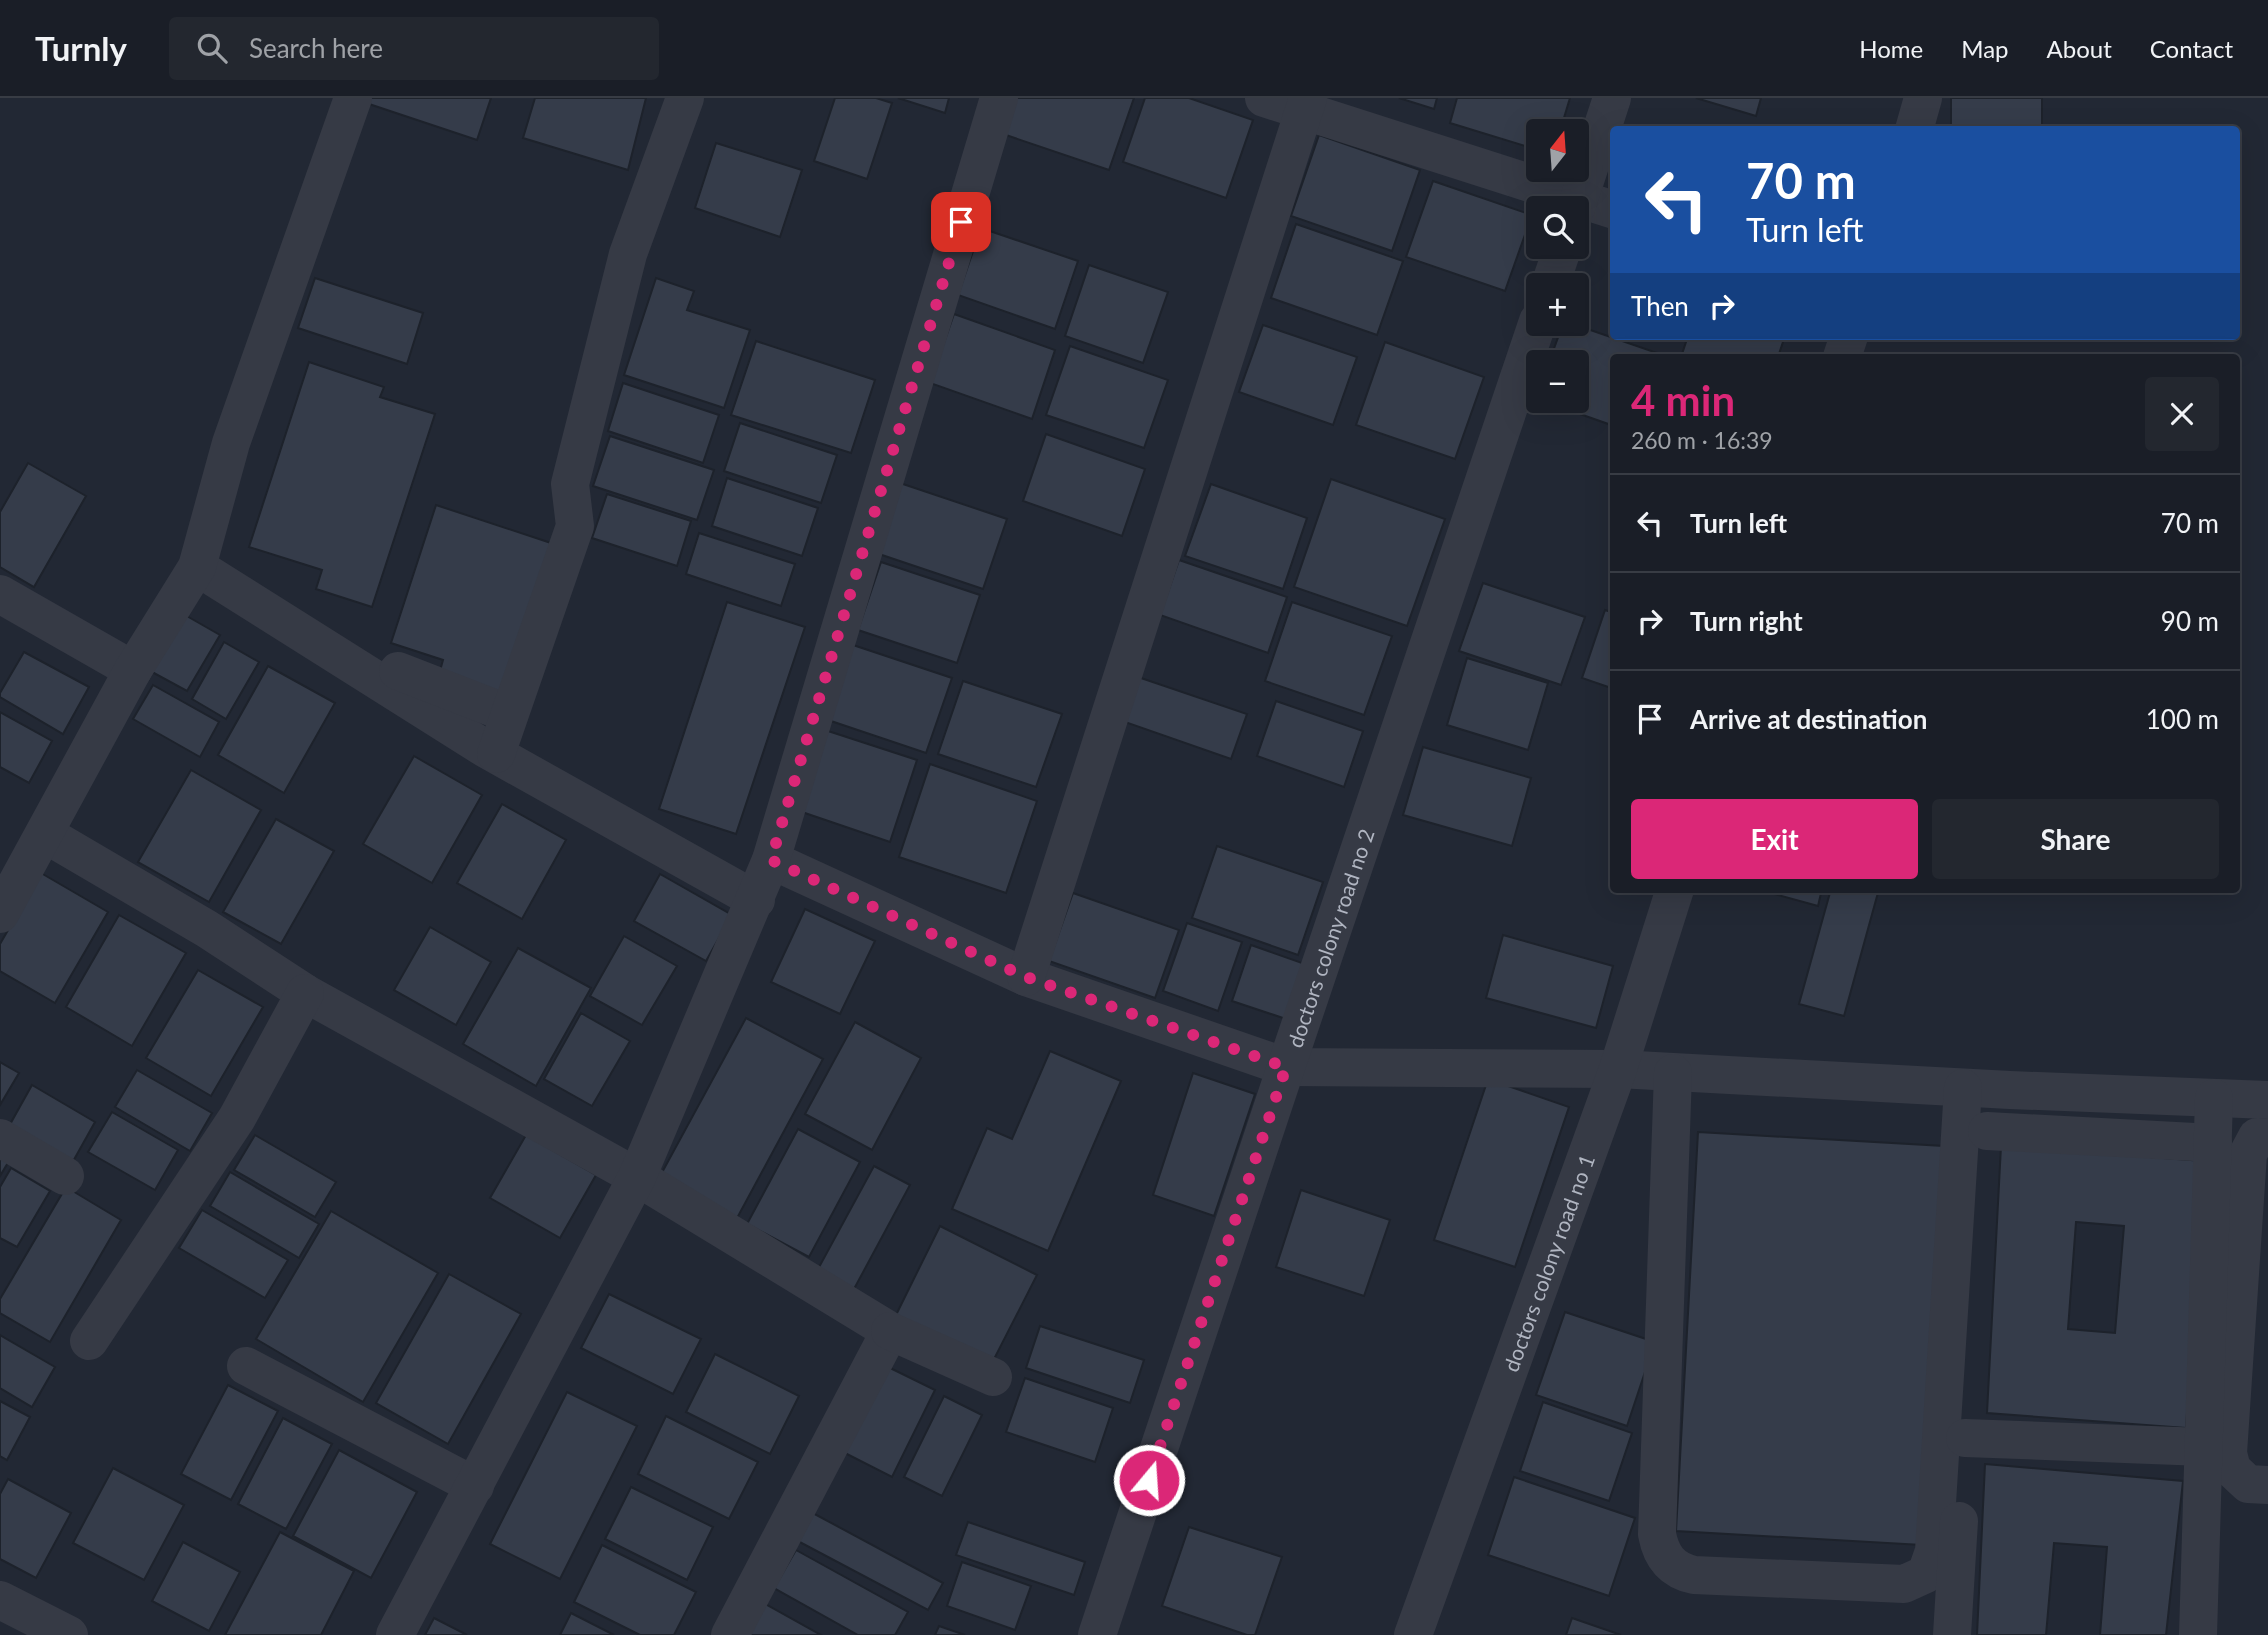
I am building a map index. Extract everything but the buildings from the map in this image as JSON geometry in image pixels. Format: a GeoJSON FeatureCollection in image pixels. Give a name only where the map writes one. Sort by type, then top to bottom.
{"type":"FeatureCollection","features":[{"type":"Feature","properties":{"kind":"street"},"geometry":{"type":"LineString","coordinates":[[0,915],[134,670],[197,567],[232,443],[353,98]]}},
{"type":"Feature","properties":{"kind":"street"},"geometry":{"type":"LineString","coordinates":[[496,754],[575,526],[570,484],[628,254],[685,98]]}},
{"type":"Feature","properties":{"kind":"street"},"geometry":{"type":"LineString","coordinates":[[395,1635],[637,1177],[771,860],[999,98]]}},
{"type":"Feature","properties":{"kind":"street"},"geometry":{"type":"LineString","coordinates":[[1264,98],[1306,104],[1590,206],[1612,98]]}},
{"type":"Feature","properties":{"kind":"street"},"geometry":{"type":"LineString","coordinates":[[1915,126],[1923,98]]}},
{"type":"Feature","properties":{"kind":"street"},"geometry":{"type":"LineString","coordinates":[[1026,977],[1306,104]]}},
{"type":"Feature","properties":{"kind":"street","name":"doctors colony road no 2"},"geometry":{"type":"LineString","coordinates":[[1097,1635],[1533,336]]}},
{"type":"Feature","properties":{"kind":"street"},"geometry":{"type":"LineString","coordinates":[[197,567],[442,704],[509,714]]}},
{"type":"Feature","properties":{"kind":"street"},"geometry":{"type":"LineString","coordinates":[[0,594],[134,670]]}},
{"type":"Feature","properties":{"kind":"street"},"geometry":{"type":"LineString","coordinates":[[398,671],[442,704],[496,754],[755,900]]}},
{"type":"Feature","properties":{"kind":"street"},"geometry":{"type":"LineString","coordinates":[[45,834],[207,929],[305,993],[637,1177],[890,1331],[993,1377]]}},
{"type":"Feature","properties":{"kind":"street"},"geometry":{"type":"LineString","coordinates":[[771,860],[1026,977],[1286,1067],[1618,1069],[2268,1100]]}},
{"type":"Feature","properties":{"kind":"street","name":"doctors colony road no 1"},"geometry":{"type":"LineString","coordinates":[[1413,1635],[1618,1069],[1674,893]]}},
{"type":"Feature","properties":{"kind":"street"},"geometry":{"type":"LineString","coordinates":[[89,1341],[237,1118],[305,993]]}},
{"type":"Feature","properties":{"kind":"street"},"geometry":{"type":"LineString","coordinates":[[1673,1073],[1657,1534],[1660,1549],[1667,1561],[1681,1572],[1694,1575],[1903,1584],[1926,1574],[1934,1551],[1976,1088]]}},
{"type":"Feature","properties":{"kind":"street"},"geometry":{"type":"LineString","coordinates":[[1952,1635],[1987,1131],[1976,1088]]}},
{"type":"Feature","properties":{"kind":"street"},"geometry":{"type":"LineString","coordinates":[[2198,1635],[2214,1098]]}},
{"type":"Feature","properties":{"kind":"street"},"geometry":{"type":"LineString","coordinates":[[1987,1131],[2213,1143]]}},
{"type":"Feature","properties":{"kind":"street"},"geometry":{"type":"LineString","coordinates":[[2268,1138],[2257,1137],[2248,1154],[2228,1453],[2231,1469],[2248,1484],[2268,1485]]}},
{"type":"Feature","properties":{"kind":"street"},"geometry":{"type":"LineString","coordinates":[[0,1138],[65,1176]]}},
{"type":"Feature","properties":{"kind":"street"},"geometry":{"type":"LineString","coordinates":[[730,1635],[890,1331]]}},
{"type":"Feature","properties":{"kind":"street"},"geometry":{"type":"LineString","coordinates":[[246,1366],[475,1486]]}},
{"type":"Feature","properties":{"kind":"street"},"geometry":{"type":"LineString","coordinates":[[1965,1438],[2204,1447]]}},
{"type":"Feature","properties":{"kind":"street"},"geometry":{"type":"LineString","coordinates":[[0,1600],[69,1635]]}},
{"type":"Feature","properties":{"kind":"route"},"geometry":{"type":"LineString","coordinates":[[961,222],[771,860],[1026,977],[1286,1067],[1149,1480]]}}]}
